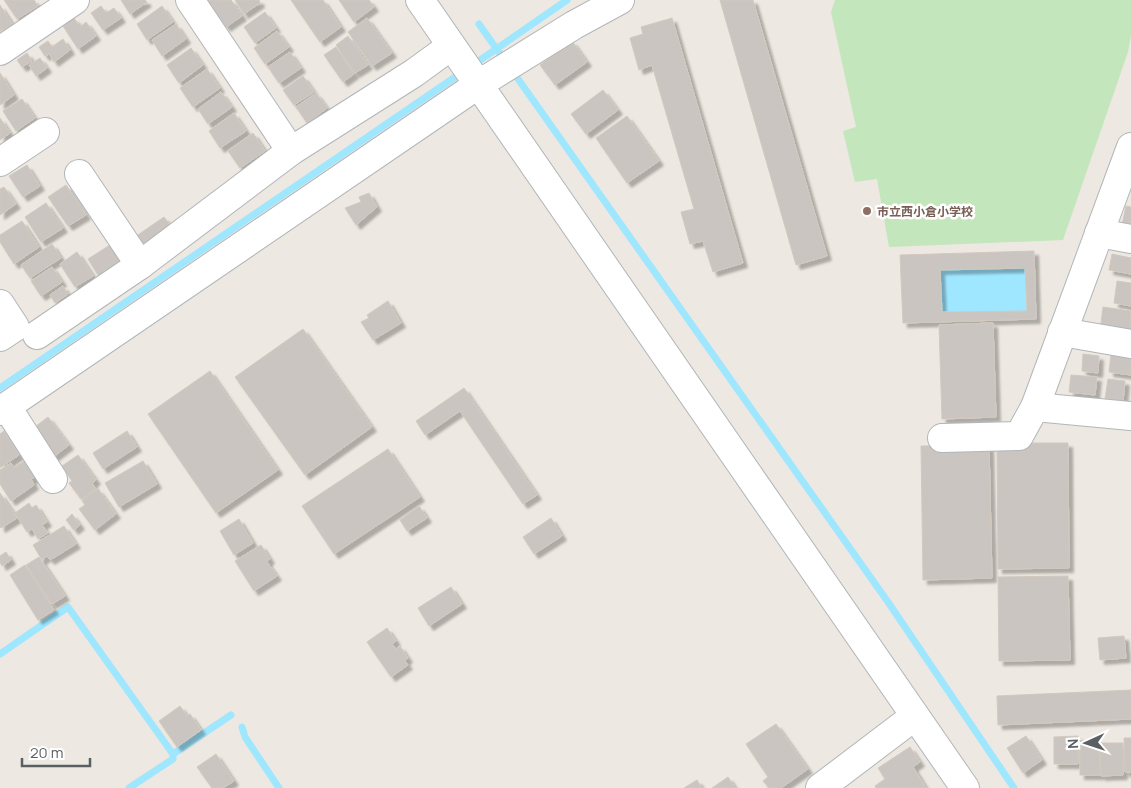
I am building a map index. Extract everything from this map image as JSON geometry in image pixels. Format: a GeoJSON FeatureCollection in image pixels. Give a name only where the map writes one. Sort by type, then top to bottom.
{"type":"FeatureCollection","features":[{"type":"Feature","properties":{"kind":"street"},"geometry":{"type":"LineString","coordinates":[[0,50],[75,0]]}},
{"type":"Feature","properties":{"kind":"street"},"geometry":{"type":"LineString","coordinates":[[190,0],[291,151]]}},
{"type":"Feature","properties":{"kind":"street"},"geometry":{"type":"LineString","coordinates":[[420,0],[455,51],[484,80],[965,788]]}},
{"type":"Feature","properties":{"kind":"street"},"geometry":{"type":"LineString","coordinates":[[53,478],[3,409],[153,302],[484,80],[574,25],[620,0]]}},
{"type":"Feature","properties":{"kind":"street"},"geometry":{"type":"LineString","coordinates":[[37,335],[136,269],[291,151],[414,73],[455,51]]}},
{"type":"Feature","properties":{"kind":"street"},"geometry":{"type":"LineString","coordinates":[[0,162],[45,132]]}},
{"type":"Feature","properties":{"kind":"street"},"geometry":{"type":"LineString","coordinates":[[942,438],[1019,436],[1035,407],[1131,146]]}},
{"type":"Feature","properties":{"kind":"street"},"geometry":{"type":"LineString","coordinates":[[79,174],[136,269],[153,302]]}},
{"type":"Feature","properties":{"kind":"street"},"geometry":{"type":"LineString","coordinates":[[1099,232],[1131,239]]}},
{"type":"Feature","properties":{"kind":"street"},"geometry":{"type":"LineString","coordinates":[[0,304],[15,327],[0,338]]}},
{"type":"Feature","properties":{"kind":"street"},"geometry":{"type":"LineString","coordinates":[[1062,332],[1131,344]]}},
{"type":"Feature","properties":{"kind":"street"},"geometry":{"type":"LineString","coordinates":[[1035,407],[1131,416]]}},
{"type":"Feature","properties":{"kind":"street"},"geometry":{"type":"LineString","coordinates":[[820,788],[915,716]]}},
{"type":"Feature","properties":{"kind":"green space"},"geometry":{"type":"Polygon","coordinates":[[[835,0],[1131,0],[1131,35],[1128,52],[1063,240],[889,247],[877,179],[855,182],[843,131],[856,127],[831,12],[835,0]]]}},
{"type":"Feature","properties":{"kind":"water"},"geometry":{"type":"Polygon","coordinates":[[[1025,268],[1027,311],[942,312],[940,270],[1025,268]]]}},
{"type":"Feature","properties":{"kind":"building"},"geometry":{"type":"Polygon","coordinates":[[[4,0],[34,0],[38,6],[17,19],[4,0]]]}},
{"type":"Feature","properties":{"kind":"building"},"geometry":{"type":"Polygon","coordinates":[[[121,0],[145,0],[147,2],[130,14],[121,0]]]}},
{"type":"Feature","properties":{"kind":"building"},"geometry":{"type":"Polygon","coordinates":[[[231,0],[242,16],[226,27],[208,1],[231,0]]]}},
{"type":"Feature","properties":{"kind":"building"},"geometry":{"type":"Polygon","coordinates":[[[235,0],[259,0],[260,3],[244,14],[235,0]]]}},
{"type":"Feature","properties":{"kind":"building"},"geometry":{"type":"Polygon","coordinates":[[[291,0],[323,0],[341,27],[320,42],[291,0]]]}},
{"type":"Feature","properties":{"kind":"building"},"geometry":{"type":"Polygon","coordinates":[[[339,0],[369,0],[374,7],[354,22],[339,0]]]}},
{"type":"Feature","properties":{"kind":"building"},"geometry":{"type":"Polygon","coordinates":[[[720,0],[753,0],[827,256],[796,265],[720,0]]]}},
{"type":"Feature","properties":{"kind":"building"},"geometry":{"type":"Polygon","coordinates":[[[0,5],[12,24],[0,32],[0,5]]]}},
{"type":"Feature","properties":{"kind":"building"},"geometry":{"type":"Polygon","coordinates":[[[101,6],[106,13],[114,8],[121,18],[103,30],[91,13],[101,6]]]}},
{"type":"Feature","properties":{"kind":"building"},"geometry":{"type":"Polygon","coordinates":[[[162,6],[173,22],[147,40],[137,24],[162,6]]]}},
{"type":"Feature","properties":{"kind":"building"},"geometry":{"type":"Polygon","coordinates":[[[265,12],[276,28],[255,43],[244,27],[265,12]]]}},
{"type":"Feature","properties":{"kind":"building"},"geometry":{"type":"Polygon","coordinates":[[[74,18],[80,27],[86,22],[96,36],[78,49],[63,26],[74,18]]]}},
{"type":"Feature","properties":{"kind":"building"},"geometry":{"type":"Polygon","coordinates":[[[367,18],[392,53],[372,66],[348,32],[367,18]]]}},
{"type":"Feature","properties":{"kind":"building"},"geometry":{"type":"Polygon","coordinates":[[[672,18],[743,263],[713,272],[703,241],[690,244],[681,212],[694,209],[652,65],[639,70],[630,38],[643,34],[641,27],[672,18]]]}},
{"type":"Feature","properties":{"kind":"building"},"geometry":{"type":"Polygon","coordinates":[[[176,24],[186,39],[162,56],[152,40],[176,24]]]}},
{"type":"Feature","properties":{"kind":"building"},"geometry":{"type":"Polygon","coordinates":[[[277,31],[289,47],[265,64],[254,48],[277,31]]]}},
{"type":"Feature","properties":{"kind":"building"},"geometry":{"type":"Polygon","coordinates":[[[348,36],[368,65],[355,73],[336,45],[348,36]]]}},
{"type":"Feature","properties":{"kind":"building"},"geometry":{"type":"Polygon","coordinates":[[[63,39],[70,50],[54,62],[49,54],[45,56],[39,47],[48,41],[52,47],[63,39]]]}},
{"type":"Feature","properties":{"kind":"building"},"geometry":{"type":"Polygon","coordinates":[[[572,41],[587,62],[555,85],[540,65],[572,41]]]}},
{"type":"Feature","properties":{"kind":"building"},"geometry":{"type":"Polygon","coordinates":[[[336,47],[354,74],[343,82],[324,55],[336,47]]]}},
{"type":"Feature","properties":{"kind":"building"},"geometry":{"type":"Polygon","coordinates":[[[191,48],[203,65],[179,83],[167,65],[191,48]]]}},
{"type":"Feature","properties":{"kind":"building"},"geometry":{"type":"Polygon","coordinates":[[[290,52],[301,68],[279,83],[268,67],[290,52]]]}},
{"type":"Feature","properties":{"kind":"building"},"geometry":{"type":"Polygon","coordinates":[[[27,53],[32,61],[22,67],[17,60],[27,53]]]}},
{"type":"Feature","properties":{"kind":"building"},"geometry":{"type":"Polygon","coordinates":[[[40,58],[47,68],[36,76],[29,65],[40,58]]]}},
{"type":"Feature","properties":{"kind":"building"},"geometry":{"type":"Polygon","coordinates":[[[207,69],[220,88],[193,107],[180,88],[207,69]]]}},
{"type":"Feature","properties":{"kind":"building"},"geometry":{"type":"Polygon","coordinates":[[[0,73],[14,95],[0,105],[0,73]]]}},
{"type":"Feature","properties":{"kind":"building"},"geometry":{"type":"Polygon","coordinates":[[[303,76],[314,92],[294,105],[283,90],[303,76]]]}},
{"type":"Feature","properties":{"kind":"building"},"geometry":{"type":"Polygon","coordinates":[[[603,90],[618,110],[586,134],[571,114],[603,90]]]}},
{"type":"Feature","properties":{"kind":"building"},"geometry":{"type":"Polygon","coordinates":[[[221,92],[232,107],[208,124],[198,109],[221,92]]]}},
{"type":"Feature","properties":{"kind":"building"},"geometry":{"type":"Polygon","coordinates":[[[316,93],[327,108],[307,123],[296,107],[316,93]]]}},
{"type":"Feature","properties":{"kind":"building"},"geometry":{"type":"Polygon","coordinates":[[[22,99],[35,118],[16,131],[3,111],[22,99]]]}},
{"type":"Feature","properties":{"kind":"building"},"geometry":{"type":"Polygon","coordinates":[[[234,113],[246,131],[220,148],[209,131],[234,113]]]}},
{"type":"Feature","properties":{"kind":"building"},"geometry":{"type":"Polygon","coordinates":[[[627,116],[659,161],[627,183],[596,138],[627,116]]]}},
{"type":"Feature","properties":{"kind":"building"},"geometry":{"type":"Polygon","coordinates":[[[0,118],[10,133],[0,140],[0,118]]]}},
{"type":"Feature","properties":{"kind":"building"},"geometry":{"type":"Polygon","coordinates":[[[253,133],[265,151],[240,168],[228,151],[253,133]]]}},
{"type":"Feature","properties":{"kind":"building"},"geometry":{"type":"Polygon","coordinates":[[[27,165],[40,186],[23,197],[9,176],[27,165]]]}},
{"type":"Feature","properties":{"kind":"building"},"geometry":{"type":"Polygon","coordinates":[[[66,185],[86,215],[68,226],[48,197],[66,185]]]}},
{"type":"Feature","properties":{"kind":"building"},"geometry":{"type":"Polygon","coordinates":[[[4,187],[16,204],[0,215],[0,189],[4,187]]]}},
{"type":"Feature","properties":{"kind":"building"},"geometry":{"type":"Polygon","coordinates":[[[369,193],[377,207],[356,225],[345,208],[361,202],[359,197],[369,193]]]}},
{"type":"Feature","properties":{"kind":"building"},"geometry":{"type":"Polygon","coordinates":[[[46,203],[63,228],[41,242],[25,217],[46,203]]]}},
{"type":"Feature","properties":{"kind":"building"},"geometry":{"type":"Polygon","coordinates":[[[1126,206],[1131,207],[1131,226],[1122,225],[1126,206]]]}},
{"type":"Feature","properties":{"kind":"building"},"geometry":{"type":"Polygon","coordinates":[[[164,217],[174,230],[141,253],[132,239],[164,217]]]}},
{"type":"Feature","properties":{"kind":"building"},"geometry":{"type":"Polygon","coordinates":[[[22,221],[39,247],[14,264],[0,242],[0,235],[22,221]]]}},
{"type":"Feature","properties":{"kind":"building"},"geometry":{"type":"Polygon","coordinates":[[[52,244],[61,258],[30,278],[21,265],[52,244]]]}},
{"type":"Feature","properties":{"kind":"building"},"geometry":{"type":"Polygon","coordinates":[[[110,245],[122,263],[100,278],[88,259],[110,245]]]}},
{"type":"Feature","properties":{"kind":"building"},"geometry":{"type":"Polygon","coordinates":[[[1034,251],[1036,319],[903,323],[900,255],[1034,251]],[[1025,268],[940,270],[942,312],[1027,311],[1025,268]]]}},
{"type":"Feature","properties":{"kind":"building"},"geometry":{"type":"Polygon","coordinates":[[[77,252],[93,276],[75,287],[60,264],[77,252]]]}},
{"type":"Feature","properties":{"kind":"building"},"geometry":{"type":"Polygon","coordinates":[[[1112,254],[1131,258],[1131,274],[1109,270],[1112,254]]]}},
{"type":"Feature","properties":{"kind":"building"},"geometry":{"type":"Polygon","coordinates":[[[52,267],[62,282],[41,296],[31,281],[52,267]]]}},
{"type":"Feature","properties":{"kind":"building"},"geometry":{"type":"Polygon","coordinates":[[[1117,281],[1131,283],[1131,306],[1114,303],[1117,281]]]}},
{"type":"Feature","properties":{"kind":"building"},"geometry":{"type":"Polygon","coordinates":[[[63,286],[68,294],[55,303],[50,295],[63,286]]]}},
{"type":"Feature","properties":{"kind":"building"},"geometry":{"type":"Polygon","coordinates":[[[388,301],[401,323],[373,340],[361,322],[369,318],[367,315],[388,301]]]}},
{"type":"Feature","properties":{"kind":"building"},"geometry":{"type":"Polygon","coordinates":[[[1103,307],[1131,311],[1129,335],[1100,331],[1103,307]]]}},
{"type":"Feature","properties":{"kind":"building"},"geometry":{"type":"Polygon","coordinates":[[[993,323],[996,417],[942,419],[939,325],[993,323]]]}},
{"type":"Feature","properties":{"kind":"building"},"geometry":{"type":"Polygon","coordinates":[[[303,329],[372,427],[305,475],[235,377],[303,329]]]}},
{"type":"Feature","properties":{"kind":"building"},"geometry":{"type":"Polygon","coordinates":[[[1083,354],[1099,356],[1098,373],[1082,371],[1083,354]]]}},
{"type":"Feature","properties":{"kind":"building"},"geometry":{"type":"Polygon","coordinates":[[[1111,354],[1131,356],[1131,375],[1109,372],[1111,354]]]}},
{"type":"Feature","properties":{"kind":"building"},"geometry":{"type":"Polygon","coordinates":[[[210,371],[278,470],[216,513],[148,414],[210,371]]]}},
{"type":"Feature","properties":{"kind":"building"},"geometry":{"type":"Polygon","coordinates":[[[1071,375],[1097,377],[1095,395],[1069,392],[1071,375]]]}},
{"type":"Feature","properties":{"kind":"building"},"geometry":{"type":"Polygon","coordinates":[[[1108,379],[1125,381],[1123,401],[1105,399],[1108,379]]]}},
{"type":"Feature","properties":{"kind":"building"},"geometry":{"type":"Polygon","coordinates":[[[464,388],[537,495],[523,504],[460,411],[425,435],[416,421],[464,388]]]}},
{"type":"Feature","properties":{"kind":"building"},"geometry":{"type":"Polygon","coordinates":[[[48,417],[69,445],[52,458],[31,430],[48,417]]]}},
{"type":"Feature","properties":{"kind":"building"},"geometry":{"type":"Polygon","coordinates":[[[4,431],[19,455],[0,468],[0,434],[4,431]]]}},
{"type":"Feature","properties":{"kind":"building"},"geometry":{"type":"Polygon","coordinates":[[[127,431],[137,447],[103,469],[93,453],[127,431]]]}},
{"type":"Feature","properties":{"kind":"building"},"geometry":{"type":"Polygon","coordinates":[[[997,443],[1068,443],[1069,568],[998,569],[997,443]]]}},
{"type":"Feature","properties":{"kind":"building"},"geometry":{"type":"Polygon","coordinates":[[[989,445],[992,578],[923,580],[921,446],[989,445]]]}},
{"type":"Feature","properties":{"kind":"building"},"geometry":{"type":"Polygon","coordinates":[[[388,449],[420,497],[334,554],[302,506],[388,449]]]}},
{"type":"Feature","properties":{"kind":"building"},"geometry":{"type":"Polygon","coordinates":[[[78,455],[96,480],[92,483],[96,489],[81,499],[69,483],[72,481],[62,466],[78,455]]]}},
{"type":"Feature","properties":{"kind":"building"},"geometry":{"type":"Polygon","coordinates":[[[24,461],[35,477],[31,479],[34,485],[11,501],[0,484],[0,470],[11,463],[14,468],[24,461]]]}},
{"type":"Feature","properties":{"kind":"building"},"geometry":{"type":"Polygon","coordinates":[[[143,461],[157,484],[119,507],[105,483],[143,461]]]}},
{"type":"Feature","properties":{"kind":"building"},"geometry":{"type":"Polygon","coordinates":[[[98,489],[116,514],[95,530],[79,509],[85,505],[82,500],[98,489]]]}},
{"type":"Feature","properties":{"kind":"building"},"geometry":{"type":"Polygon","coordinates":[[[0,493],[17,518],[1,528],[0,527],[0,493]]]}},
{"type":"Feature","properties":{"kind":"building"},"geometry":{"type":"Polygon","coordinates":[[[29,503],[32,508],[36,505],[47,522],[42,525],[48,533],[38,539],[32,529],[27,532],[15,513],[29,503]]]}},
{"type":"Feature","properties":{"kind":"building"},"geometry":{"type":"Polygon","coordinates":[[[419,506],[427,518],[407,531],[400,520],[419,506]]]}},
{"type":"Feature","properties":{"kind":"building"},"geometry":{"type":"Polygon","coordinates":[[[72,514],[80,525],[74,530],[66,520],[72,514]]]}},
{"type":"Feature","properties":{"kind":"building"},"geometry":{"type":"Polygon","coordinates":[[[551,518],[562,536],[534,554],[523,537],[551,518]]]}},
{"type":"Feature","properties":{"kind":"building"},"geometry":{"type":"Polygon","coordinates":[[[239,519],[253,543],[234,555],[220,531],[239,519]]]}},
{"type":"Feature","properties":{"kind":"building"},"geometry":{"type":"Polygon","coordinates":[[[64,526],[76,544],[50,560],[47,556],[42,560],[33,545],[64,526]]]}},
{"type":"Feature","properties":{"kind":"building"},"geometry":{"type":"Polygon","coordinates":[[[261,545],[270,559],[267,562],[277,576],[254,591],[235,561],[261,545]]]}},
{"type":"Feature","properties":{"kind":"building"},"geometry":{"type":"Polygon","coordinates":[[[6,552],[11,560],[2,566],[0,556],[6,552]]]}},
{"type":"Feature","properties":{"kind":"building"},"geometry":{"type":"Polygon","coordinates":[[[39,557],[65,596],[52,604],[26,565],[39,557]]]}},
{"type":"Feature","properties":{"kind":"building"},"geometry":{"type":"Polygon","coordinates":[[[25,565],[54,610],[38,620],[10,575],[25,565]]]}},
{"type":"Feature","properties":{"kind":"building"},"geometry":{"type":"Polygon","coordinates":[[[1068,576],[1070,660],[999,661],[998,577],[1068,576]]]}},
{"type":"Feature","properties":{"kind":"building"},"geometry":{"type":"Polygon","coordinates":[[[451,587],[462,604],[429,626],[418,608],[451,587]]]}},
{"type":"Feature","properties":{"kind":"building"},"geometry":{"type":"Polygon","coordinates":[[[387,628],[396,641],[392,644],[396,649],[400,646],[408,658],[405,661],[408,665],[391,677],[367,642],[387,628]]]}},
{"type":"Feature","properties":{"kind":"building"},"geometry":{"type":"Polygon","coordinates":[[[1124,636],[1126,658],[1100,660],[1098,638],[1124,636]]]}},
{"type":"Feature","properties":{"kind":"building"},"geometry":{"type":"Polygon","coordinates":[[[1131,690],[1131,719],[998,725],[997,696],[1131,690]]]}},
{"type":"Feature","properties":{"kind":"building"},"geometry":{"type":"Polygon","coordinates":[[[180,706],[187,716],[190,714],[201,730],[177,747],[159,721],[180,706]]]}},
{"type":"Feature","properties":{"kind":"building"},"geometry":{"type":"Polygon","coordinates":[[[776,724],[808,769],[781,788],[769,788],[763,781],[768,777],[746,744],[776,724]]]}},
{"type":"Feature","properties":{"kind":"building"},"geometry":{"type":"Polygon","coordinates":[[[1026,736],[1042,760],[1023,773],[1007,748],[1026,736]]]}},
{"type":"Feature","properties":{"kind":"building"},"geometry":{"type":"Polygon","coordinates":[[[1078,736],[1078,764],[1054,764],[1054,737],[1078,736]]]}},
{"type":"Feature","properties":{"kind":"building"},"geometry":{"type":"Polygon","coordinates":[[[1124,738],[1131,738],[1131,772],[1125,772],[1124,738]]]}},
{"type":"Feature","properties":{"kind":"building"},"geometry":{"type":"Polygon","coordinates":[[[1080,743],[1100,743],[1100,775],[1080,775],[1080,743]]]}},
{"type":"Feature","properties":{"kind":"building"},"geometry":{"type":"Polygon","coordinates":[[[1100,743],[1123,743],[1123,775],[1101,776],[1100,743]]]}},
{"type":"Feature","properties":{"kind":"building"},"geometry":{"type":"Polygon","coordinates":[[[910,747],[920,762],[913,767],[926,788],[876,788],[875,786],[885,779],[878,768],[910,747]]]}},
{"type":"Feature","properties":{"kind":"building"},"geometry":{"type":"Polygon","coordinates":[[[216,754],[234,781],[223,788],[212,788],[197,767],[216,754]]]}},
{"type":"Feature","properties":{"kind":"building"},"geometry":{"type":"Polygon","coordinates":[[[728,777],[735,788],[712,788],[728,777]]]}},
{"type":"Feature","properties":{"kind":"building"},"geometry":{"type":"Polygon","coordinates":[[[697,780],[702,788],[684,788],[697,780]]]}},
{"type":"Feature","properties":{"kind":"waterway"},"geometry":{"type":"LineString","coordinates":[[473,65],[567,0]]}},
{"type":"Feature","properties":{"kind":"waterway"},"geometry":{"type":"LineString","coordinates":[[479,24],[505,61]]}},
{"type":"Feature","properties":{"kind":"waterway"},"geometry":{"type":"LineString","coordinates":[[511,69],[888,602],[1014,788]]}},
{"type":"Feature","properties":{"kind":"waterway"},"geometry":{"type":"LineString","coordinates":[[0,388],[464,71]]}},
{"type":"Feature","properties":{"kind":"waterway"},"geometry":{"type":"LineString","coordinates":[[0,654],[68,607],[173,754]]}},
{"type":"Feature","properties":{"kind":"waterway"},"geometry":{"type":"LineString","coordinates":[[129,788],[173,759],[173,754],[231,715]]}},
{"type":"Feature","properties":{"kind":"waterway"},"geometry":{"type":"LineString","coordinates":[[242,727],[245,737],[279,788]]}},
{"type":"Feature","properties":{"kind":"place","name":"市立西小倉小学校"},"geometry":{"type":"Point","coordinates":[867,211]}}]}
